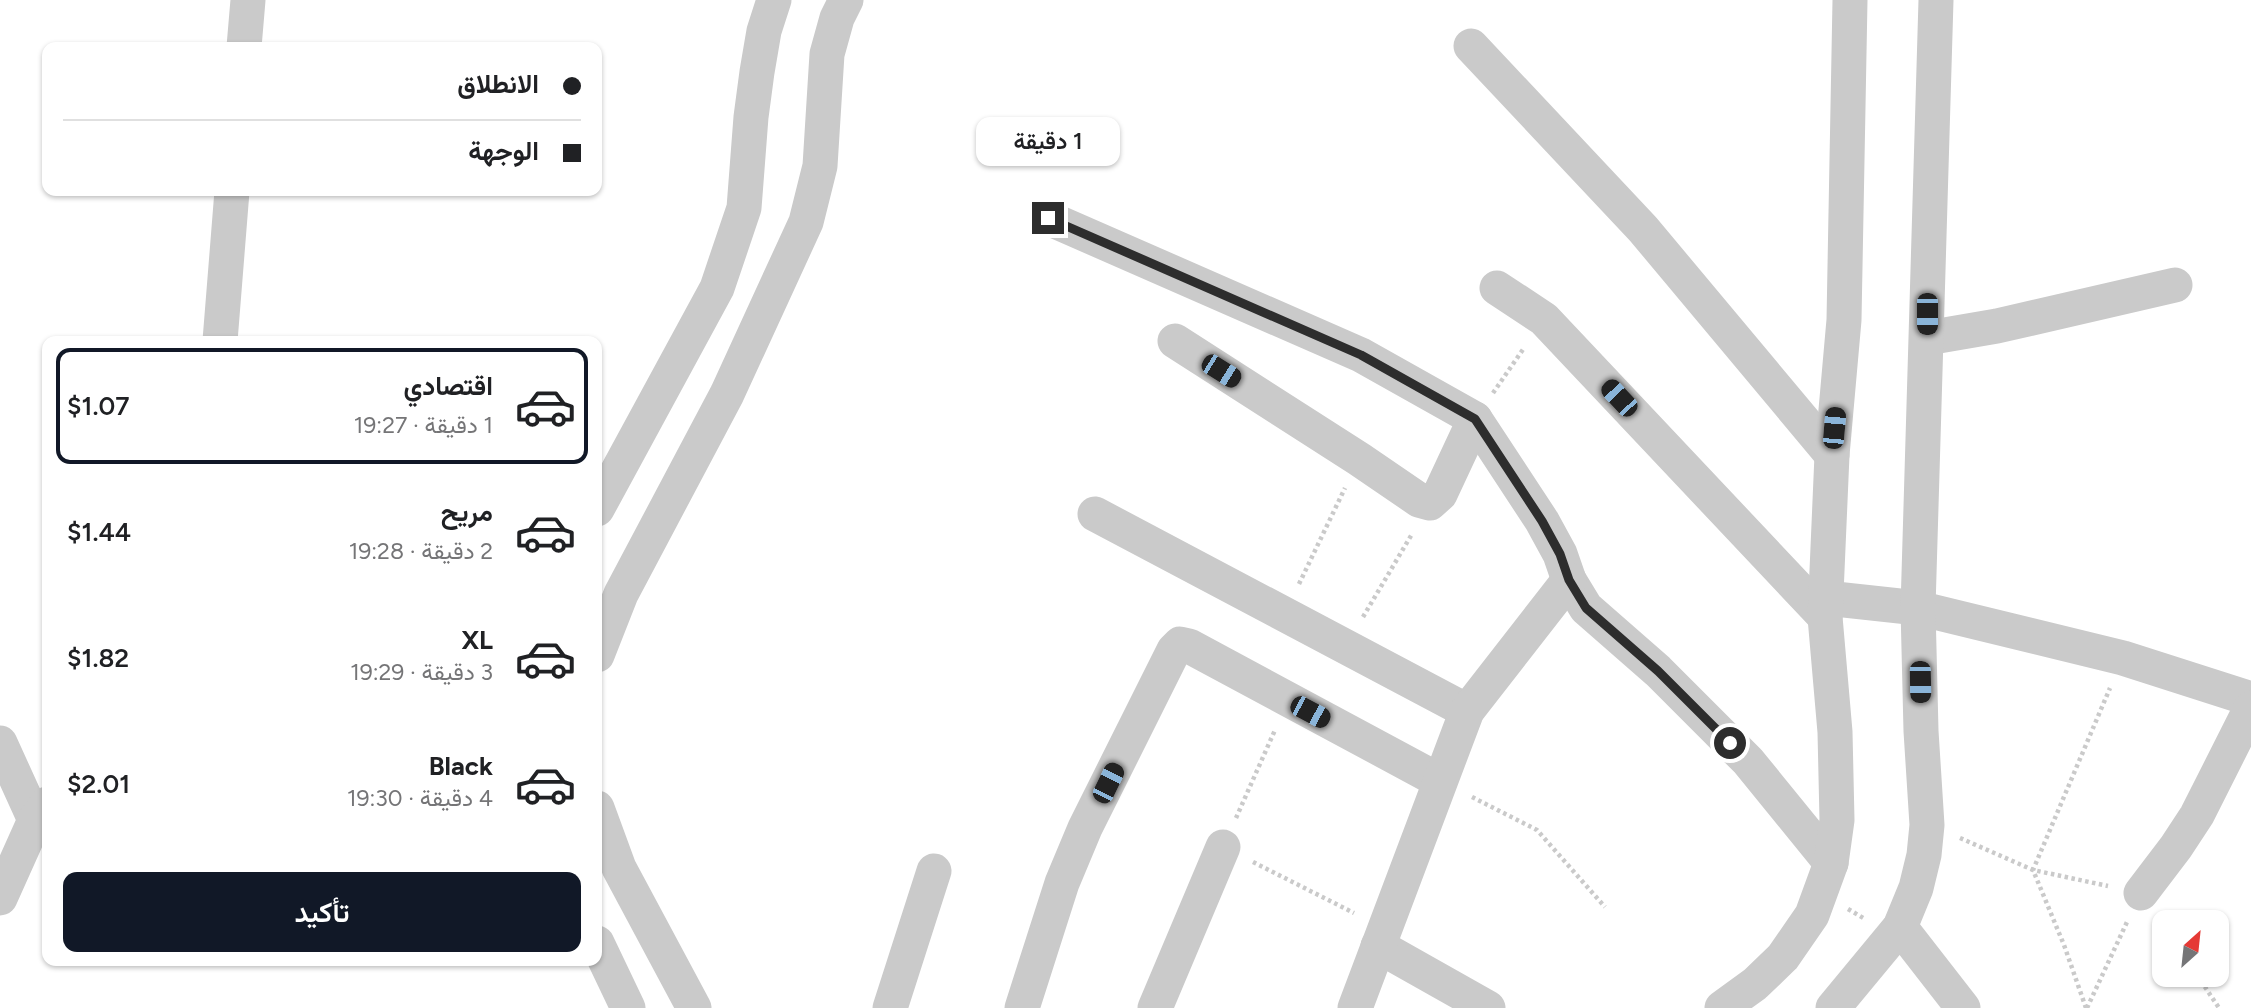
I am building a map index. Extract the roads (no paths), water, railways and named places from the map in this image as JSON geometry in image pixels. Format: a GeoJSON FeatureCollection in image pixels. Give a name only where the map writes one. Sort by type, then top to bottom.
{"type":"FeatureCollection","features":[{"type":"Feature","properties":{"kind":"street"},"geometry":{"type":"LineString","coordinates":[[244,42],[248,0]]}},
{"type":"Feature","properties":{"kind":"street"},"geometry":{"type":"LineString","coordinates":[[602,500],[717,288],[744,208],[757,72],[764,31],[774,0]]}},
{"type":"Feature","properties":{"kind":"street"},"geometry":{"type":"LineString","coordinates":[[602,642],[621,594],[727,394],[806,222],[820,166],[827,54],[837,18],[846,0]]}},
{"type":"Feature","properties":{"kind":"street"},"geometry":{"type":"LineString","coordinates":[[1722,1008],[1755,984],[1783,957],[1812,915],[1831,863],[1837,820],[1835,745],[1825,608],[1832,455],[1844,320],[1850,0]]}},
{"type":"Feature","properties":{"kind":"street"},"geometry":{"type":"LineString","coordinates":[[1833,1008],[1887,926],[1916,888],[1924,855],[1927,825],[1918,608],[1936,0]]}},
{"type":"Feature","properties":{"kind":"street"},"geometry":{"type":"LineString","coordinates":[[1471,46],[1643,229],[1832,455]]}},
{"type":"Feature","properties":{"kind":"street"},"geometry":{"type":"LineString","coordinates":[[220,336],[232,196]]}},
{"type":"Feature","properties":{"kind":"street"},"geometry":{"type":"LineString","coordinates":[[1048,218],[1361,355],[1475,419],[1542,521],[1560,554],[1569,580],[1586,608],[1658,671],[1748,761],[1831,863]]}},
{"type":"Feature","properties":{"kind":"street"},"geometry":{"type":"LineString","coordinates":[[1927,338],[1997,326],[2175,285]]}},
{"type":"Feature","properties":{"kind":"street"},"geometry":{"type":"LineString","coordinates":[[1497,288],[1544,319],[1825,608],[1918,608],[2123,658],[2251,699]]}},
{"type":"Feature","properties":{"kind":"street"},"geometry":{"type":"LineString","coordinates":[[1175,341],[1419,500],[1430,503],[1440,494],[1475,419]]}},
{"type":"Feature","properties":{"kind":"street"},"geometry":{"type":"LineString","coordinates":[[1095,514],[1467,711]]}},
{"type":"Feature","properties":{"kind":"street"},"geometry":{"type":"LineString","coordinates":[[1355,1008],[1467,711],[1569,580]]}},
{"type":"Feature","properties":{"kind":"street"},"geometry":{"type":"LineString","coordinates":[[1022,1008],[1062,883],[1086,828],[1174,650],[1180,644],[1189,646],[1440,780]]}},
{"type":"Feature","properties":{"kind":"street"},"geometry":{"type":"LineString","coordinates":[[2141,893],[2197,815],[2251,708]]}},
{"type":"Feature","properties":{"kind":"street"},"geometry":{"type":"LineString","coordinates":[[0,743],[41,812],[0,898]]}},
{"type":"Feature","properties":{"kind":"street"},"geometry":{"type":"LineString","coordinates":[[602,822],[619,868],[694,1008]]}},
{"type":"Feature","properties":{"kind":"street"},"geometry":{"type":"LineString","coordinates":[[1155,1008],[1223,847]]}},
{"type":"Feature","properties":{"kind":"street"},"geometry":{"type":"LineString","coordinates":[[890,1008],[934,872]]}},
{"type":"Feature","properties":{"kind":"street"},"geometry":{"type":"LineString","coordinates":[[1887,926],[1963,1008]]}},
{"type":"Feature","properties":{"kind":"street"},"geometry":{"type":"LineString","coordinates":[[1381,937],[1488,1008]]}},
{"type":"Feature","properties":{"kind":"street"},"geometry":{"type":"LineString","coordinates":[[602,953],[628,1008]]}}]}
